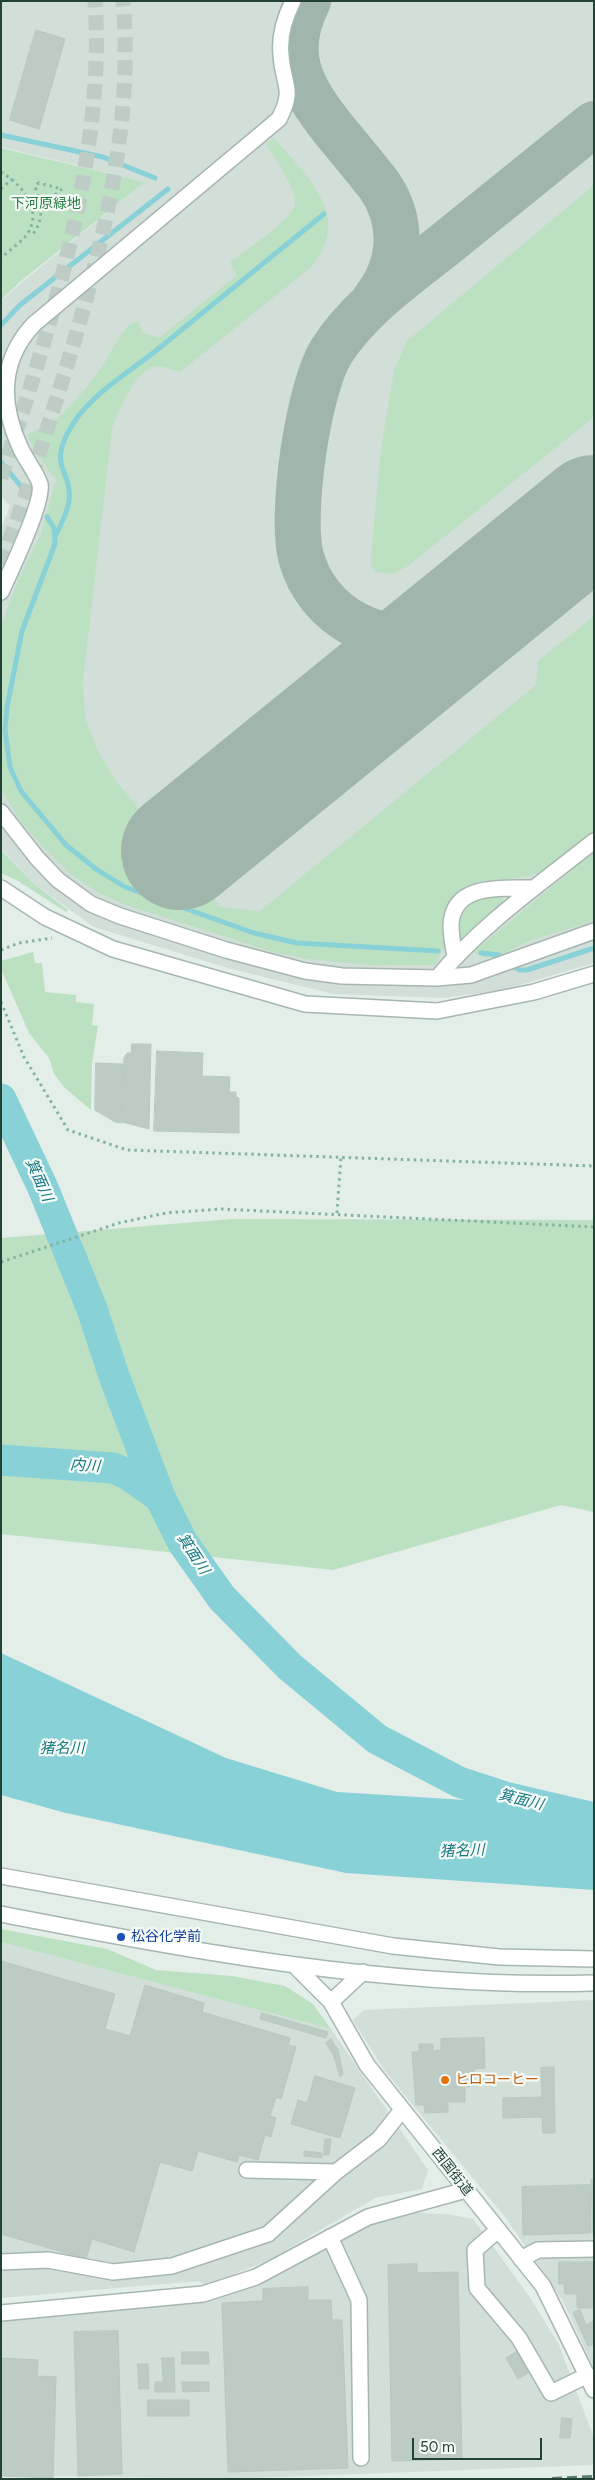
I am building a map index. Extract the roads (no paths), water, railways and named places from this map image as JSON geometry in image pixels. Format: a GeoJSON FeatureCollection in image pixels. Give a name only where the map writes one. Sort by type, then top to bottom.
{"type":"FeatureCollection","features":[{"type":"Feature","properties":{"kind":"street"},"geometry":{"type":"LineString","coordinates":[[1,592],[36,508],[40,485],[19,446],[6,407],[6,382],[14,350],[29,329],[59,302],[279,120],[289,94],[280,55],[282,35],[293,1]]}},
{"type":"Feature","properties":{"kind":"street"},"geometry":{"type":"LineString","coordinates":[[1,812],[37,858],[58,880],[82,898],[101,909],[226,950],[305,971],[342,976],[437,978],[481,972],[539,948],[594,931]]}},
{"type":"Feature","properties":{"kind":"street"},"geometry":{"type":"LineString","coordinates":[[437,978],[455,956],[533,888],[594,841]]}},
{"type":"Feature","properties":{"kind":"street"},"geometry":{"type":"LineString","coordinates":[[1,888],[45,917],[77,934],[113,949],[305,1004],[437,1011],[525,994],[594,974]]}},
{"type":"Feature","properties":{"kind":"street"},"geometry":{"type":"LineString","coordinates":[[455,956],[452,921],[458,906],[465,898],[483,889],[533,888]]}},
{"type":"Feature","properties":{"kind":"street"},"geometry":{"type":"LineString","coordinates":[[1,1876],[393,1946],[500,1957],[594,1959]]}},
{"type":"Feature","properties":{"kind":"street"},"geometry":{"type":"LineString","coordinates":[[1,1914],[144,1942],[294,1965],[466,1982],[520,1985],[594,1983]]}},
{"type":"Feature","properties":{"kind":"street","name":"西国街道"},"geometry":{"type":"LineString","coordinates":[[294,1965],[331,2002],[367,2065],[543,2286],[594,2390]]}},
{"type":"Feature","properties":{"kind":"street"},"geometry":{"type":"LineString","coordinates":[[331,2002],[363,1972]]}},
{"type":"Feature","properties":{"kind":"street"},"geometry":{"type":"LineString","coordinates":[[1,2262],[48,2260],[113,2272],[172,2266],[268,2234],[336,2172],[379,2139],[402,2110]]}},
{"type":"Feature","properties":{"kind":"street"},"geometry":{"type":"LineString","coordinates":[[247,2170],[336,2172]]}},
{"type":"Feature","properties":{"kind":"street"},"geometry":{"type":"LineString","coordinates":[[1,2313],[203,2294],[256,2277],[368,2216],[466,2190]]}},
{"type":"Feature","properties":{"kind":"street"},"geometry":{"type":"LineString","coordinates":[[498,2230],[475,2250],[477,2288],[519,2338],[551,2393],[588,2375]]}},
{"type":"Feature","properties":{"kind":"street"},"geometry":{"type":"LineString","coordinates":[[330,2237],[359,2300],[361,2458]]}},
{"type":"Feature","properties":{"kind":"street"},"geometry":{"type":"LineString","coordinates":[[521,2259],[538,2250],[594,2249]]}},
{"type":"Feature","properties":{"kind":"water","name":"猪名川"},"geometry":{"type":"Polygon","coordinates":[[[1,1653],[226,1758],[337,1792],[577,1807],[594,1806],[594,1890],[346,1873],[66,1813],[1,1795],[1,1653]]]}},
{"type":"Feature","properties":{"kind":"waterway"},"geometry":{"type":"LineString","coordinates":[[1,135],[103,157],[155,178]]}},
{"type":"Feature","properties":{"kind":"waterway"},"geometry":{"type":"LineString","coordinates":[[1,325],[20,305],[168,189]]}},
{"type":"Feature","properties":{"kind":"waterway"},"geometry":{"type":"LineString","coordinates":[[56,535],[66,513],[69,500],[68,482],[61,463],[62,446],[67,434],[85,408],[108,387],[158,349],[324,214]]}},
{"type":"Feature","properties":{"kind":"waterway"},"geometry":{"type":"LineString","coordinates":[[1,462],[24,490]]}},
{"type":"Feature","properties":{"kind":"waterway"},"geometry":{"type":"LineString","coordinates":[[47,517],[54,528],[55,544],[22,631],[7,707],[5,730],[10,767],[21,791],[66,845],[96,869],[125,887],[254,933],[297,943],[438,951]]}},
{"type":"Feature","properties":{"kind":"waterway"},"geometry":{"type":"LineString","coordinates":[[514,967],[520,970],[527,970],[594,948]]}},
{"type":"Feature","properties":{"kind":"waterway"},"geometry":{"type":"LineString","coordinates":[[481,953],[499,955]]}},
{"type":"Feature","properties":{"kind":"waterway","name":"箕面川"},"geometry":{"type":"LineString","coordinates":[[1,1099],[43,1188],[92,1309],[114,1376],[160,1497],[183,1543],[222,1598],[290,1667],[377,1739],[459,1782],[505,1797],[594,1818]]}},
{"type":"Feature","properties":{"kind":"waterway","name":"内川"},"geometry":{"type":"LineString","coordinates":[[1,1460],[113,1468],[127,1474],[160,1497]]}},
{"type":"Feature","properties":{"kind":"tunnel"},"geometry":{"type":"LineString","coordinates":[[1,478],[55,304],[83,182],[92,120],[96,60],[95,1]]}},
{"type":"Feature","properties":{"kind":"tunnel"},"geometry":{"type":"LineString","coordinates":[[1,564],[69,359],[82,316],[104,227],[120,137],[124,92],[125,46],[123,1]]}},
{"type":"Feature","properties":{"kind":"railway"},"geometry":{"type":"LineString","coordinates":[[552,2479],[594,2477]]}},
{"type":"Feature","properties":{"kind":"place","name":"松谷化学前"},"geometry":{"type":"Point","coordinates":[121,1937]}},
{"type":"Feature","properties":{"kind":"place","name":"ヒロコーヒー"},"geometry":{"type":"Point","coordinates":[445,2080]}},
{"type":"Feature","properties":{"kind":"park label","name":"下河原緑地"},"geometry":{"type":"Point","coordinates":[46,204]}}]}
